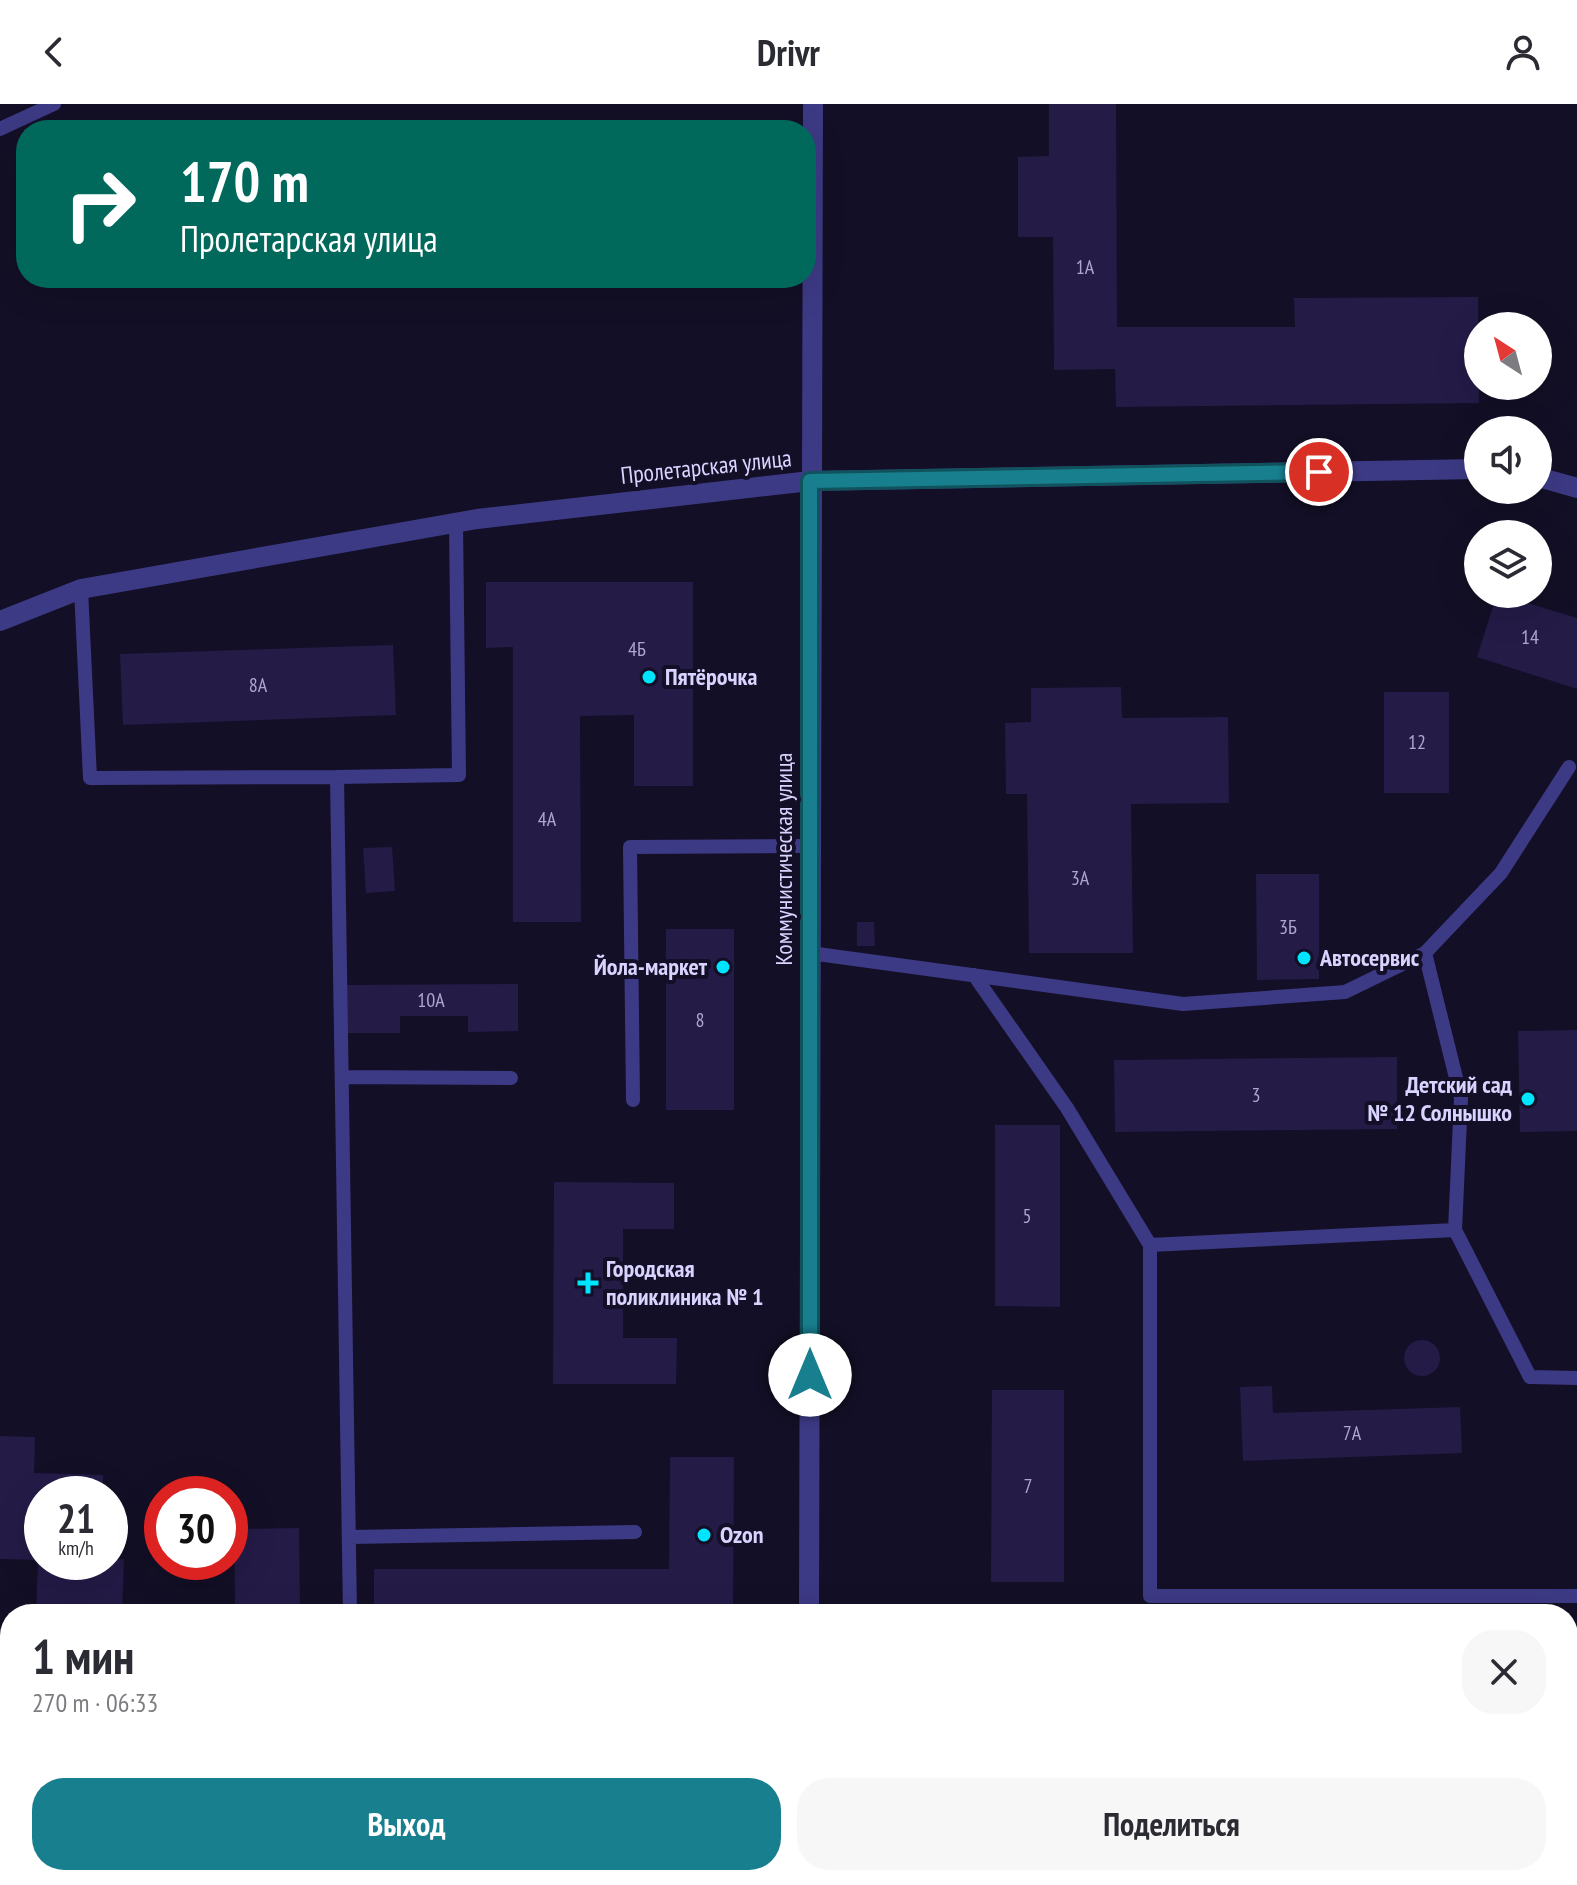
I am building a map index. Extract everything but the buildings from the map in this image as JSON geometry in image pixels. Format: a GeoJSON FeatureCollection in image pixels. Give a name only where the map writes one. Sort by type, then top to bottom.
{"type":"FeatureCollection","features":[{"type":"Feature","properties":{"kind":"street","name":"Коммунистическая улица"},"geometry":{"type":"LineString","coordinates":[[809,1604],[812,288]]}},
{"type":"Feature","properties":{"kind":"street","name":"Пролетарская улица"},"geometry":{"type":"LineString","coordinates":[[0,621],[81,589],[456,523],[810,481],[1464,469]]}},
{"type":"Feature","properties":{"kind":"street"},"geometry":{"type":"LineString","coordinates":[[1552,481],[1577,488]]}},
{"type":"Feature","properties":{"kind":"lane"},"geometry":{"type":"LineString","coordinates":[[19,120],[54,104]]}},
{"type":"Feature","properties":{"kind":"lane"},"geometry":{"type":"LineString","coordinates":[[81,589],[90,778],[459,775],[456,523]]}},
{"type":"Feature","properties":{"kind":"lane"},"geometry":{"type":"LineString","coordinates":[[810,953],[1183,1004],[1345,992],[1425,953],[1501,873],[1569,767]]}},
{"type":"Feature","properties":{"kind":"lane"},"geometry":{"type":"LineString","coordinates":[[337,777],[350,1604]]}},
{"type":"Feature","properties":{"kind":"lane"},"geometry":{"type":"LineString","coordinates":[[633,1100],[630,847],[810,846]]}},
{"type":"Feature","properties":{"kind":"lane"},"geometry":{"type":"LineString","coordinates":[[1425,953],[1461,1098],[1455,1230],[1530,1377],[1577,1378]]}},
{"type":"Feature","properties":{"kind":"lane"},"geometry":{"type":"LineString","coordinates":[[974,975],[1067,1108],[1150,1245],[1150,1596],[1577,1596]]}},
{"type":"Feature","properties":{"kind":"lane"},"geometry":{"type":"LineString","coordinates":[[342,1077],[511,1078]]}},
{"type":"Feature","properties":{"kind":"lane"},"geometry":{"type":"LineString","coordinates":[[1150,1245],[1455,1230]]}},
{"type":"Feature","properties":{"kind":"lane"},"geometry":{"type":"LineString","coordinates":[[349,1537],[635,1532]]}},
{"type":"Feature","properties":{"kind":"place","name":"Пятёрочка"},"geometry":{"type":"Point","coordinates":[649,677]}},
{"type":"Feature","properties":{"kind":"place","name":"Автосервис"},"geometry":{"type":"Point","coordinates":[1304,958]}},
{"type":"Feature","properties":{"kind":"place","name":"Йола-маркет"},"geometry":{"type":"Point","coordinates":[723,967]}},
{"type":"Feature","properties":{"kind":"place","name":"Детский сад № 12 Солнышко"},"geometry":{"type":"Point","coordinates":[1528,1099]}},
{"type":"Feature","properties":{"kind":"place","name":"Городская поликлиника № 1"},"geometry":{"type":"Point","coordinates":[588,1283]}},
{"type":"Feature","properties":{"kind":"place","name":"Ozon"},"geometry":{"type":"Point","coordinates":[704,1535]}},
{"type":"Feature","properties":{"kind":"route"},"geometry":{"type":"LineString","coordinates":[[810,1375],[810,481],[1319,472]]}}]}
